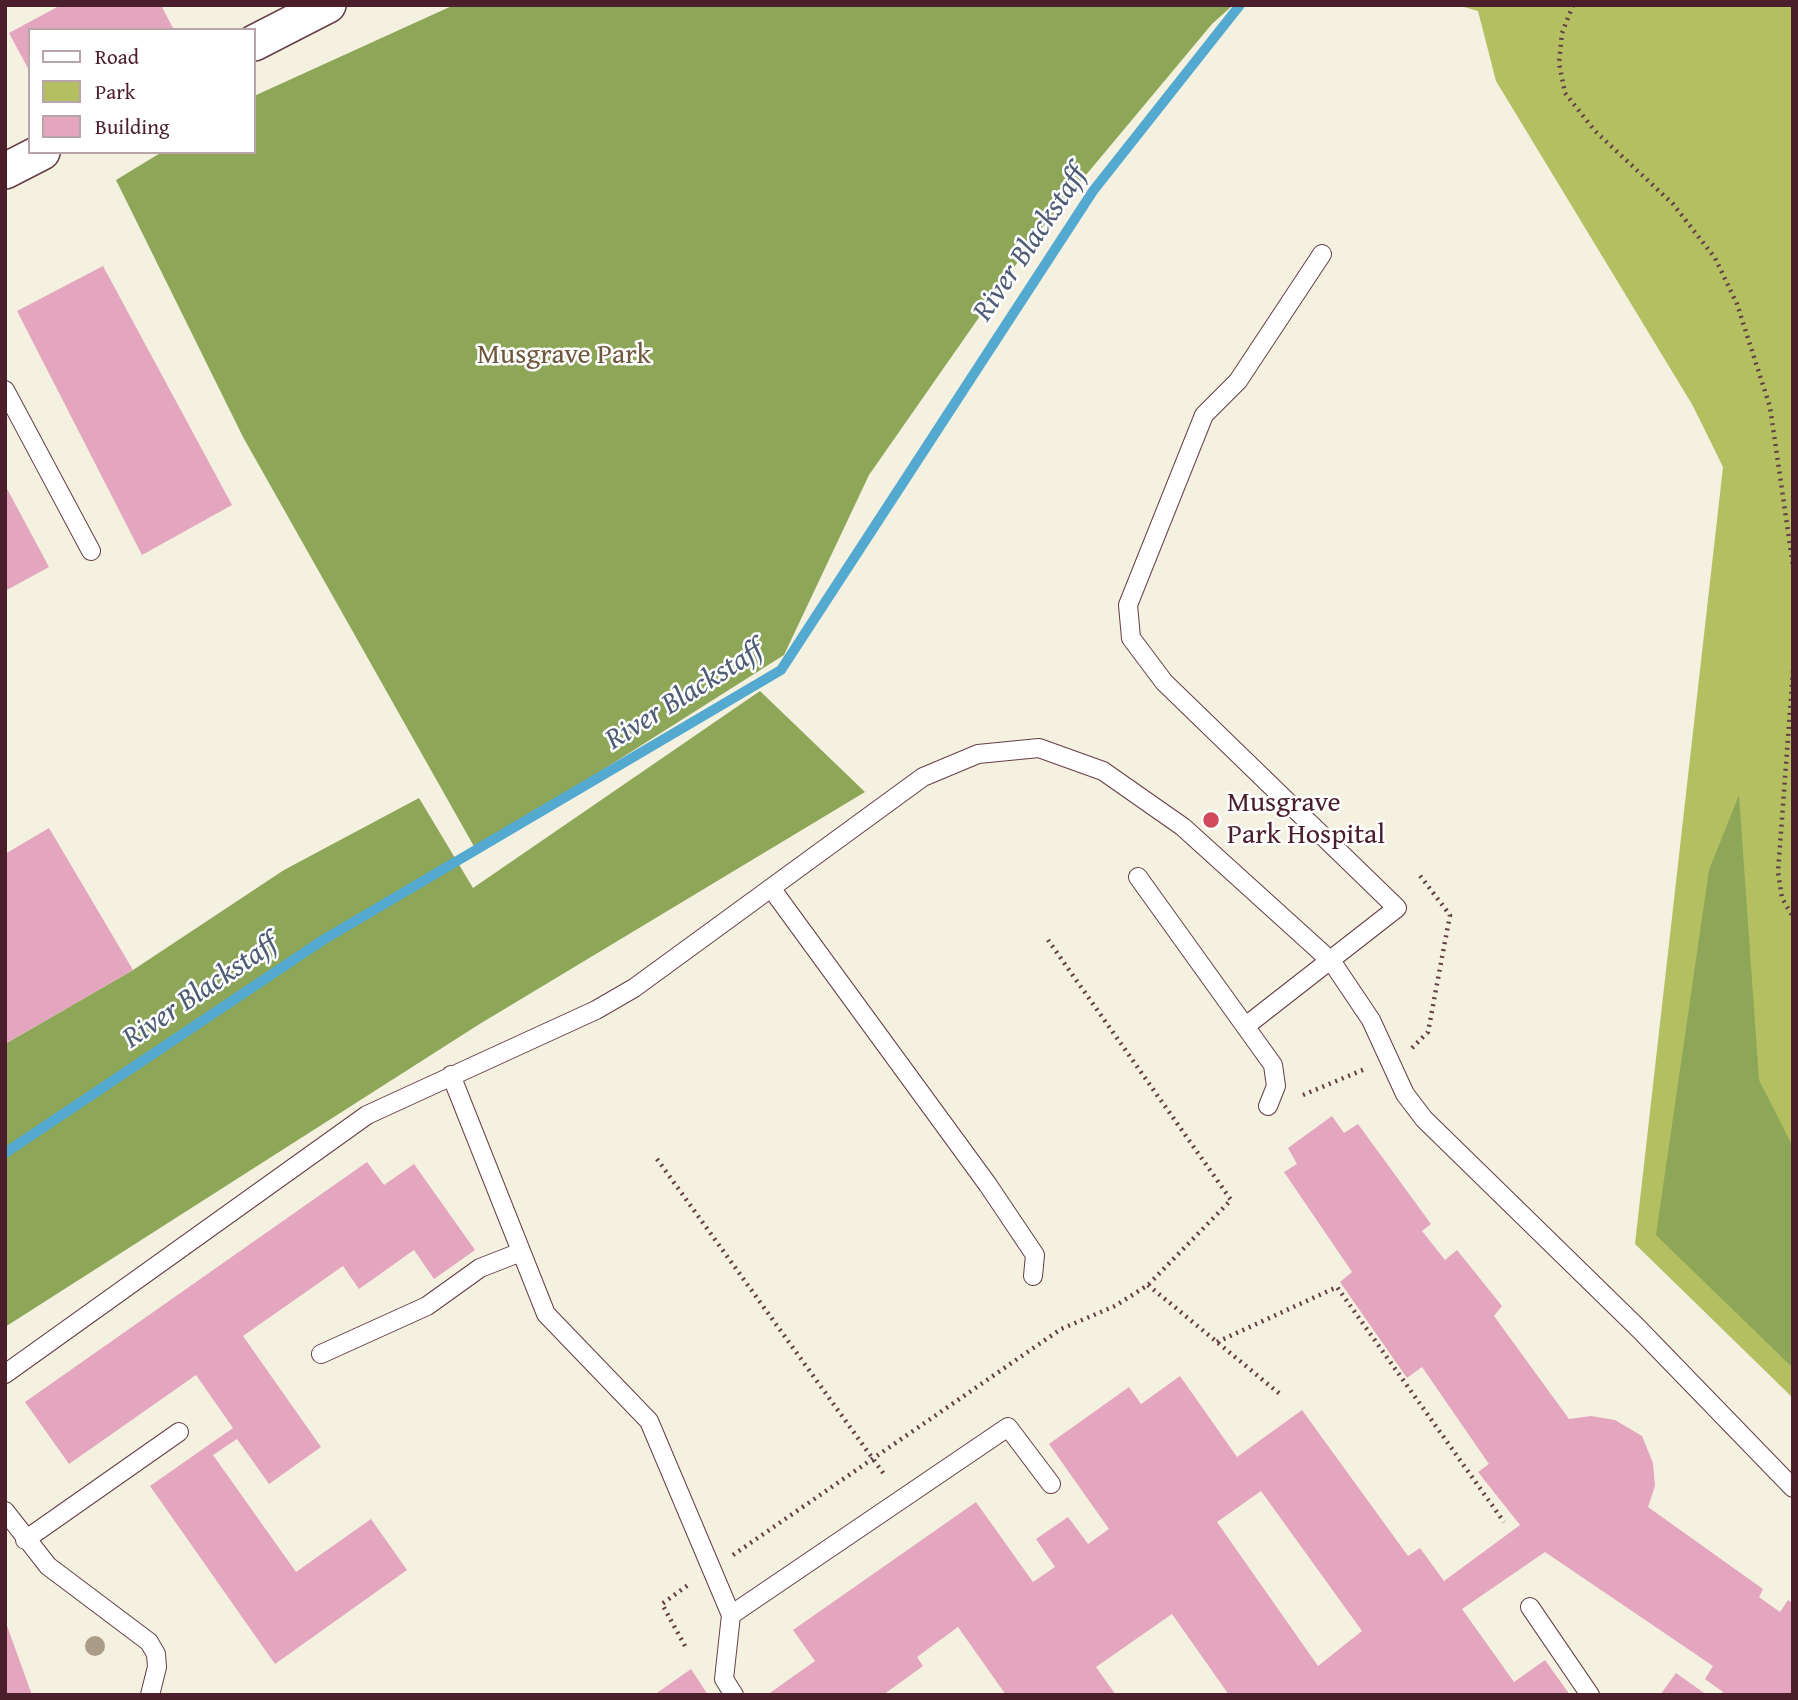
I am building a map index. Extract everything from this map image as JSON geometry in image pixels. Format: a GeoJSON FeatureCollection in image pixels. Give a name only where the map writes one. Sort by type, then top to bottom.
{"type":"FeatureCollection","features":[{"type":"Feature","properties":{"kind":"street"},"geometry":{"type":"LineString","coordinates":[[256,42],[328,5]]}},
{"type":"Feature","properties":{"kind":"street"},"geometry":{"type":"LineString","coordinates":[[5,171],[38,154]]}},
{"type":"Feature","properties":{"kind":"lane"},"geometry":{"type":"LineString","coordinates":[[1247,1025],[1332,962],[1397,908],[1164,682],[1131,638],[1128,605],[1204,415],[1238,381],[1322,254]]}},
{"type":"Feature","properties":{"kind":"lane"},"geometry":{"type":"LineString","coordinates":[[5,390],[91,551]]}},
{"type":"Feature","properties":{"kind":"lane"},"geometry":{"type":"LineString","coordinates":[[5,1374],[367,1115],[597,1010],[625,994],[923,776],[978,754],[1039,748],[1103,771],[1183,827],[1332,962],[1371,1020],[1405,1094],[1424,1119],[1637,1328],[1793,1488]]}},
{"type":"Feature","properties":{"kind":"lane"},"geometry":{"type":"LineString","coordinates":[[1138,877],[1247,1025],[1273,1065],[1276,1086],[1268,1106]]}},
{"type":"Feature","properties":{"kind":"lane"},"geometry":{"type":"LineString","coordinates":[[771,888],[988,1185],[1035,1255],[1034,1276]]}},
{"type":"Feature","properties":{"kind":"lane"},"geometry":{"type":"LineString","coordinates":[[451,1075],[546,1314],[649,1421],[730,1615],[724,1679],[734,1695]]}},
{"type":"Feature","properties":{"kind":"lane"},"geometry":{"type":"LineString","coordinates":[[321,1354],[427,1306],[480,1268],[521,1252]]}},
{"type":"Feature","properties":{"kind":"lane"},"geometry":{"type":"LineString","coordinates":[[730,1615],[1008,1427],[1051,1484]]}},
{"type":"Feature","properties":{"kind":"lane"},"geometry":{"type":"LineString","coordinates":[[25,1540],[179,1432]]}},
{"type":"Feature","properties":{"kind":"lane"},"geometry":{"type":"LineString","coordinates":[[5,1511],[25,1540],[48,1566],[149,1642],[156,1654],[157,1667],[150,1695]]}},
{"type":"Feature","properties":{"kind":"lane"},"geometry":{"type":"LineString","coordinates":[[1530,1607],[1590,1695]]}},
{"type":"Feature","properties":{"kind":"path"},"geometry":{"type":"LineString","coordinates":[[1573,5],[1562,33],[1559,63],[1564,93],[1595,131],[1674,204],[1714,258],[1737,304],[1770,407],[1793,566]]}},
{"type":"Feature","properties":{"kind":"path"},"geometry":{"type":"LineString","coordinates":[[1793,671],[1778,872],[1782,898],[1793,917]]}},
{"type":"Feature","properties":{"kind":"path"},"geometry":{"type":"LineString","coordinates":[[685,1646],[662,1604],[1061,1329],[1115,1306],[1147,1285],[1231,1200],[1048,940]]}},
{"type":"Feature","properties":{"kind":"path"},"geometry":{"type":"LineString","coordinates":[[657,1159],[902,1499]]}},
{"type":"Feature","properties":{"kind":"path"},"geometry":{"type":"LineString","coordinates":[[1147,1285],[1281,1395]]}},
{"type":"Feature","properties":{"kind":"path"},"geometry":{"type":"LineString","coordinates":[[1217,1342],[1337,1287],[1504,1522]]}},
{"type":"Feature","properties":{"kind":"green space","name":"Musgrave Park"},"geometry":{"type":"Polygon","coordinates":[[[454,5],[1233,5],[1212,24],[1040,230],[869,475],[784,655],[476,850],[243,437],[116,180],[159,154],[256,154],[256,95],[454,5]]]}},
{"type":"Feature","properties":{"kind":"green space"},"geometry":{"type":"Polygon","coordinates":[[[1457,5],[1793,5],[1793,1398],[1635,1244],[1723,467],[1693,406],[1496,81],[1478,11],[1457,5]]]}},
{"type":"Feature","properties":{"kind":"green space"},"geometry":{"type":"Polygon","coordinates":[[[760,691],[865,792],[478,1025],[5,1327],[5,1044],[133,970],[284,870],[419,798],[473,888],[760,691]]]}},
{"type":"Feature","properties":{"kind":"green space"},"geometry":{"type":"Polygon","coordinates":[[[1739,795],[1759,1080],[1793,1147],[1793,1368],[1656,1235],[1709,870],[1739,795]]]}},
{"type":"Feature","properties":{"kind":"building"},"geometry":{"type":"Polygon","coordinates":[[[61,5],[161,5],[173,28],[28,28],[28,68],[9,33],[61,5]]]}},
{"type":"Feature","properties":{"kind":"building"},"geometry":{"type":"Polygon","coordinates":[[[103,266],[232,505],[142,555],[17,311],[103,266]]]}},
{"type":"Feature","properties":{"kind":"building"},"geometry":{"type":"Polygon","coordinates":[[[5,485],[49,567],[5,591],[5,485]]]}},
{"type":"Feature","properties":{"kind":"building"},"geometry":{"type":"Polygon","coordinates":[[[49,828],[133,970],[5,1044],[5,854],[49,828]]]}},
{"type":"Feature","properties":{"kind":"building"},"geometry":{"type":"Polygon","coordinates":[[[1332,1116],[1344,1133],[1358,1124],[1431,1224],[1422,1231],[1445,1260],[1457,1250],[1502,1306],[1494,1316],[1569,1419],[1591,1416],[1615,1420],[1642,1436],[1653,1463],[1655,1486],[1648,1507],[1763,1589],[1759,1597],[1780,1612],[1788,1600],[1793,1603],[1793,1695],[1721,1695],[1723,1692],[1705,1679],[1713,1666],[1545,1552],[1462,1609],[1514,1682],[1545,1660],[1570,1695],[1229,1695],[1172,1614],[1096,1667],[1116,1695],[1006,1695],[958,1627],[917,1657],[923,1666],[883,1695],[767,1695],[815,1661],[793,1630],[976,1502],[1033,1582],[1055,1567],[1036,1539],[1068,1517],[1088,1544],[1109,1529],[1049,1444],[1129,1387],[1141,1404],[1180,1376],[1237,1457],[1302,1410],[1408,1556],[1420,1548],[1444,1581],[1520,1525],[1478,1472],[1489,1464],[1422,1367],[1407,1378],[1340,1282],[1352,1272],[1284,1172],[1297,1164],[1288,1148],[1332,1116]],[[1261,1491],[1217,1522],[1318,1666],[1362,1631],[1261,1491]]]}},
{"type":"Feature","properties":{"kind":"building"},"geometry":{"type":"Polygon","coordinates":[[[367,1162],[384,1185],[414,1164],[475,1250],[434,1279],[414,1250],[359,1289],[343,1266],[243,1336],[321,1447],[269,1484],[237,1439],[213,1455],[296,1572],[371,1519],[407,1570],[275,1664],[150,1486],[233,1428],[196,1375],[69,1464],[25,1402],[367,1162]]]}},
{"type":"Feature","properties":{"kind":"building"},"geometry":{"type":"Polygon","coordinates":[[[6,1623],[32,1695],[5,1695],[6,1623]]]}},
{"type":"Feature","properties":{"kind":"building"},"geometry":{"type":"Polygon","coordinates":[[[691,1669],[708,1695],[654,1695],[691,1669]]]}},
{"type":"Feature","properties":{"kind":"building"},"geometry":{"type":"Polygon","coordinates":[[[1676,1673],[1707,1695],[1660,1695],[1676,1673]]]}},
{"type":"Feature","properties":{"kind":"waterway","name":"River Blackstaff"},"geometry":{"type":"LineString","coordinates":[[5,1153],[323,940],[781,670],[1093,191],[1240,5]]}},
{"type":"Feature","properties":{"kind":"place","name":"Musgrave Park Hospital"},"geometry":{"type":"Point","coordinates":[1211,820]}}]}
